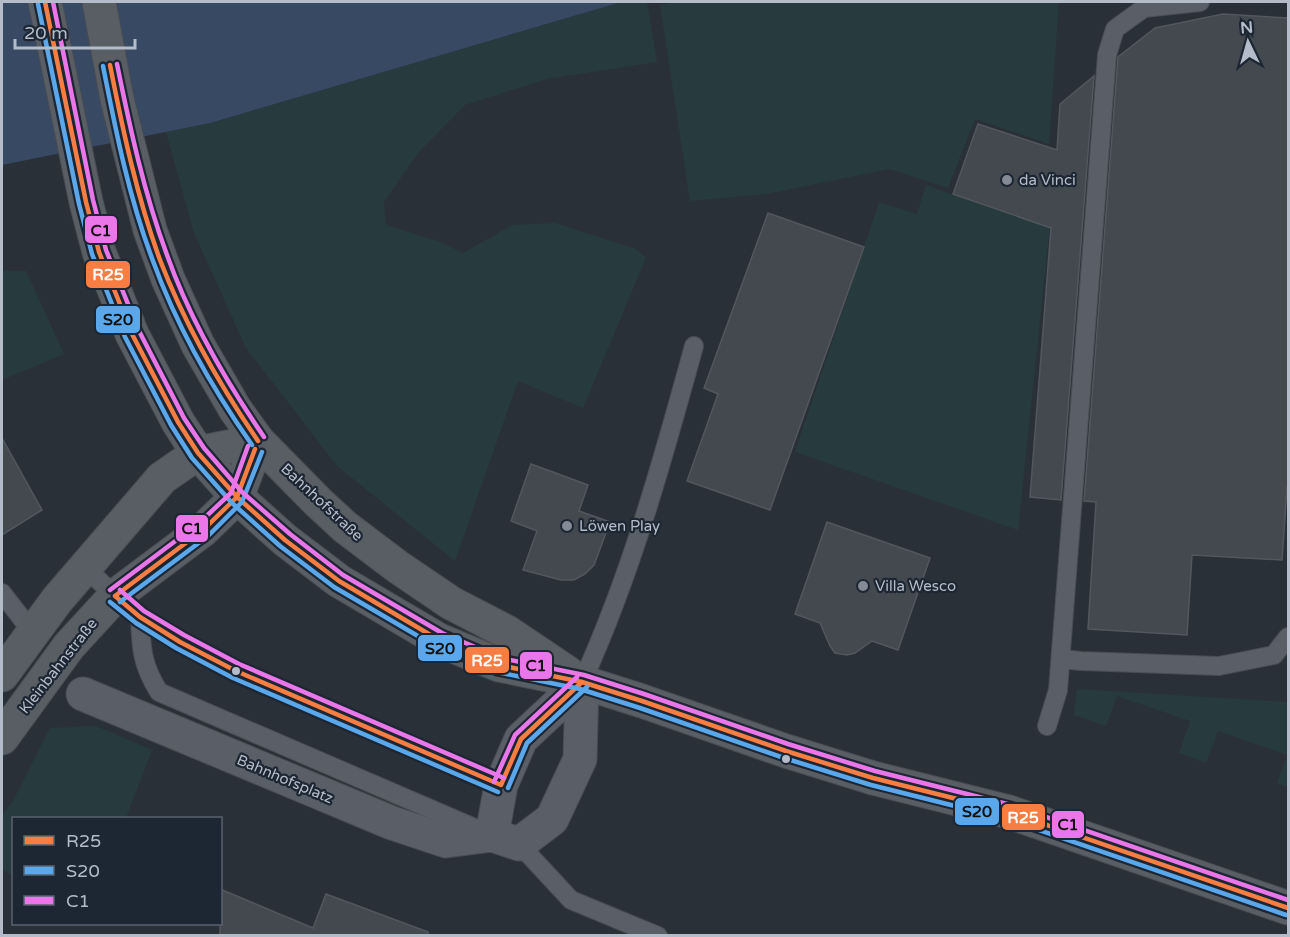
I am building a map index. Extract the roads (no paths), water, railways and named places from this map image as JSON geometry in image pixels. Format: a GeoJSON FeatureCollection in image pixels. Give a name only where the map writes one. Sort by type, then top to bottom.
{"type":"FeatureCollection","features":[{"type":"Feature","properties":{"kind":"main road","name":"Bahnhofstraße"},"geometry":{"type":"LineString","coordinates":[[45,2],[86,202],[99,252],[132,334],[178,422],[198,453],[237,497],[285,540],[339,581],[439,640],[499,665],[582,682],[873,778],[1009,812],[1288,908]]}},
{"type":"Feature","properties":{"kind":"main road","name":"Bahnhofstraße"},"geometry":{"type":"LineString","coordinates":[[99,2],[117,99],[150,230],[168,279],[198,345],[235,409],[258,441],[345,527],[451,603],[507,632],[582,682]]}},
{"type":"Feature","properties":{"kind":"main road"},"geometry":{"type":"LineString","coordinates":[[2,675],[57,600],[162,478],[198,453],[258,441]]}},
{"type":"Feature","properties":{"kind":"main road","name":"Kleinbahnstraße"},"geometry":{"type":"LineString","coordinates":[[2,738],[69,646],[116,596],[203,530],[237,497],[258,441]]}},
{"type":"Feature","properties":{"kind":"street"},"geometry":{"type":"LineString","coordinates":[[505,840],[501,785],[521,739],[582,682]]}},
{"type":"Feature","properties":{"kind":"street","name":"Bahnhofsplatz"},"geometry":{"type":"LineString","coordinates":[[83,694],[392,823],[446,841],[505,840],[552,819],[580,759],[582,682]]}},
{"type":"Feature","properties":{"kind":"lane"},"geometry":{"type":"LineString","coordinates":[[1047,726],[1058,690],[1061,659],[1107,55],[1115,29],[1144,8],[1200,2]]}},
{"type":"Feature","properties":{"kind":"lane"},"geometry":{"type":"LineString","coordinates":[[582,682],[601,641],[656,485],[694,346]]}},
{"type":"Feature","properties":{"kind":"lane"},"geometry":{"type":"LineString","coordinates":[[86,568],[140,617],[180,642],[236,671],[501,785]]}},
{"type":"Feature","properties":{"kind":"lane"},"geometry":{"type":"LineString","coordinates":[[2,593],[33,633]]}},
{"type":"Feature","properties":{"kind":"lane"},"geometry":{"type":"LineString","coordinates":[[140,617],[141,648],[149,676],[159,692],[505,840],[571,900],[658,936]]}},
{"type":"Feature","properties":{"kind":"lane"},"geometry":{"type":"LineString","coordinates":[[1061,659],[1219,666],[1274,655],[1288,637]]}},
{"type":"Feature","properties":{"kind":"water"},"geometry":{"type":"Polygon","coordinates":[[[2,2],[621,2],[210,123],[2,165],[2,2]]]}},
{"type":"Feature","properties":{"kind":"place","name":"da Vinci"},"geometry":{"type":"Point","coordinates":[1007,180]}},
{"type":"Feature","properties":{"kind":"place","name":"Löwen Play"},"geometry":{"type":"Point","coordinates":[567,526]}},
{"type":"Feature","properties":{"kind":"place","name":"Villa Wesco"},"geometry":{"type":"Point","coordinates":[863,586]}}]}
